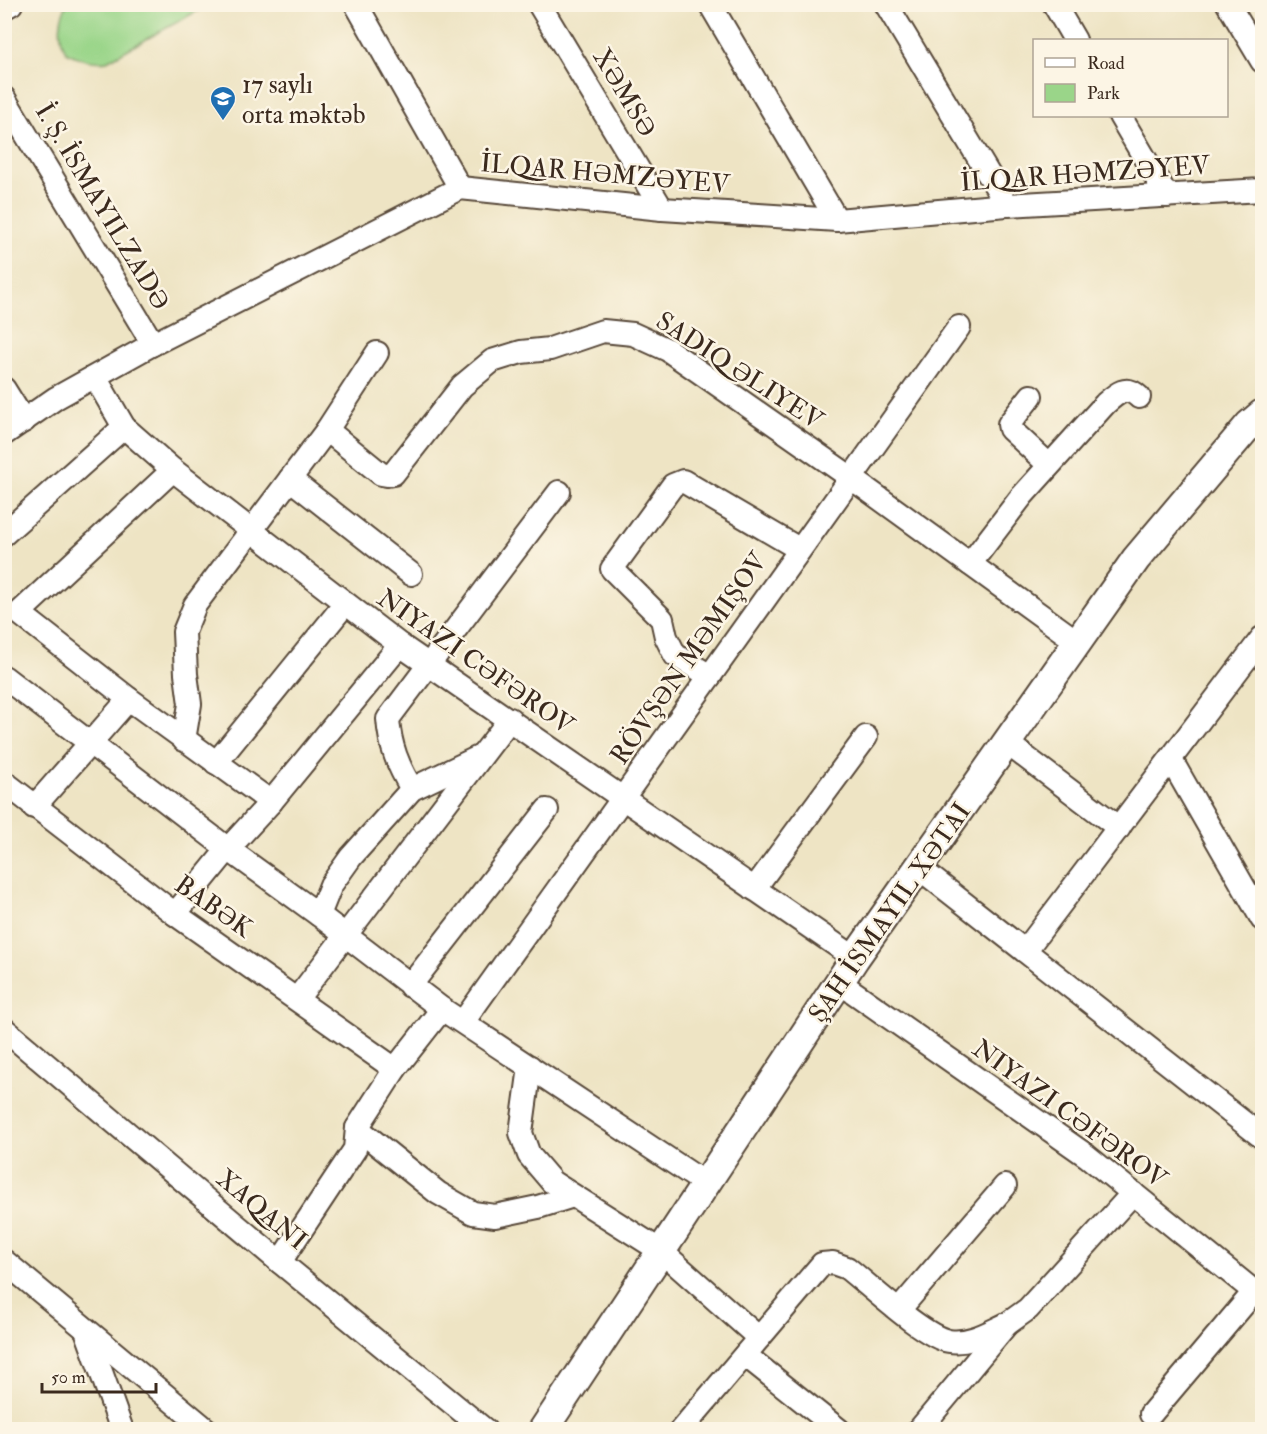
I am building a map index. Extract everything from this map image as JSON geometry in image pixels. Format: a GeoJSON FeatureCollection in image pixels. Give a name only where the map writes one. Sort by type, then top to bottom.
{"type":"FeatureCollection","features":[{"type":"Feature","properties":{"kind":"main road"},"geometry":{"type":"LineString","coordinates":[[543,1430],[855,958],[1136,559],[1249,425],[1263,414]]}},
{"type":"Feature","properties":{"kind":"street"},"geometry":{"type":"LineString","coordinates":[[4,8],[10,4]]}},
{"type":"Feature","properties":{"kind":"street"},"geometry":{"type":"LineString","coordinates":[[356,4],[460,188]]}},
{"type":"Feature","properties":{"kind":"street","name":"XƏMSƏ"},"geometry":{"type":"LineString","coordinates":[[539,4],[662,209]]}},
{"type":"Feature","properties":{"kind":"street"},"geometry":{"type":"LineString","coordinates":[[711,4],[837,220]]}},
{"type":"Feature","properties":{"kind":"street"},"geometry":{"type":"LineString","coordinates":[[886,4],[1007,205]]}},
{"type":"Feature","properties":{"kind":"street"},"geometry":{"type":"LineString","coordinates":[[1054,4],[1075,39]]}},
{"type":"Feature","properties":{"kind":"street"},"geometry":{"type":"LineString","coordinates":[[1228,4],[1263,61]]}},
{"type":"Feature","properties":{"kind":"street"},"geometry":{"type":"LineString","coordinates":[[4,98],[153,344]]}},
{"type":"Feature","properties":{"kind":"street"},"geometry":{"type":"LineString","coordinates":[[1121,117],[1167,196]]}},
{"type":"Feature","properties":{"kind":"street","name":"İLQAR HƏMZƏYEV"},"geometry":{"type":"LineString","coordinates":[[4,435],[56,398],[153,344],[460,188],[662,209],[837,220],[1007,205],[1263,190]]}},
{"type":"Feature","properties":{"kind":"street","name":"RÖVŞƏN MƏMIŞOV"},"geometry":{"type":"LineString","coordinates":[[463,1022],[959,327]]}},
{"type":"Feature","properties":{"kind":"street"},"geometry":{"type":"LineString","coordinates":[[327,430],[381,474],[387,476],[393,474],[462,386],[492,361],[521,351],[550,349],[603,331],[633,334],[668,350],[850,477],[1078,643]]}},
{"type":"Feature","properties":{"kind":"street"},"geometry":{"type":"LineString","coordinates":[[184,740],[190,704],[184,632],[195,605],[327,430],[377,353]]}},
{"type":"Feature","properties":{"kind":"street","name":"NIYAZI CƏFƏROV"},"geometry":{"type":"LineString","coordinates":[[95,377],[124,427],[173,470],[345,604],[400,645],[855,958]]}},
{"type":"Feature","properties":{"kind":"street"},"geometry":{"type":"LineString","coordinates":[[4,389],[24,421]]}},
{"type":"Feature","properties":{"kind":"street"},"geometry":{"type":"LineString","coordinates":[[970,564],[1022,496],[1118,392],[1133,391],[1138,397]]}},
{"type":"Feature","properties":{"kind":"street"},"geometry":{"type":"LineString","coordinates":[[1031,396],[1009,424],[1010,429],[1049,465]]}},
{"type":"Feature","properties":{"kind":"street"},"geometry":{"type":"LineString","coordinates":[[4,534],[124,427]]}},
{"type":"Feature","properties":{"kind":"street"},"geometry":{"type":"LineString","coordinates":[[173,470],[19,614],[129,699],[271,802]]}},
{"type":"Feature","properties":{"kind":"street"},"geometry":{"type":"LineString","coordinates":[[290,479],[411,574]]}},
{"type":"Feature","properties":{"kind":"street"},"geometry":{"type":"LineString","coordinates":[[710,676],[675,655],[666,637],[662,619],[612,569],[673,485],[683,481],[799,549]]}},
{"type":"Feature","properties":{"kind":"street"},"geometry":{"type":"LineString","coordinates":[[412,789],[396,759],[390,741],[388,719],[559,492]]}},
{"type":"Feature","properties":{"kind":"street"},"geometry":{"type":"LineString","coordinates":[[216,763],[345,604]]}},
{"type":"Feature","properties":{"kind":"street"},"geometry":{"type":"LineString","coordinates":[[1025,951],[1263,638]]}},
{"type":"Feature","properties":{"kind":"street"},"geometry":{"type":"LineString","coordinates":[[175,914],[400,645]]}},
{"type":"Feature","properties":{"kind":"street"},"geometry":{"type":"LineString","coordinates":[[4,677],[410,986],[706,1184]]}},
{"type":"Feature","properties":{"kind":"street"},"geometry":{"type":"LineString","coordinates":[[34,807],[129,699]]}},
{"type":"Feature","properties":{"kind":"street"},"geometry":{"type":"LineString","coordinates":[[297,999],[510,719]]}},
{"type":"Feature","properties":{"kind":"street"},"geometry":{"type":"LineString","coordinates":[[754,889],[866,737]]}},
{"type":"Feature","properties":{"kind":"street"},"geometry":{"type":"LineString","coordinates":[[1007,743],[1119,828]]}},
{"type":"Feature","properties":{"kind":"street"},"geometry":{"type":"LineString","coordinates":[[319,915],[331,885],[351,857],[412,789],[481,756]]}},
{"type":"Feature","properties":{"kind":"street"},"geometry":{"type":"LineString","coordinates":[[1171,760],[1263,920]]}},
{"type":"Feature","properties":{"kind":"street","name":"BABƏK"},"geometry":{"type":"LineString","coordinates":[[4,782],[175,914],[395,1070]]}},
{"type":"Feature","properties":{"kind":"street"},"geometry":{"type":"LineString","coordinates":[[410,986],[547,810]]}},
{"type":"Feature","properties":{"kind":"street"},"geometry":{"type":"LineString","coordinates":[[919,868],[1263,1137]]}},
{"type":"Feature","properties":{"kind":"street","name":"NIYAZI CƏFƏROV"},"geometry":{"type":"LineString","coordinates":[[839,982],[1087,1156],[1258,1295]]}},
{"type":"Feature","properties":{"kind":"street"},"geometry":{"type":"LineString","coordinates":[[280,1262],[355,1149],[357,1128],[395,1070],[442,1009]]}},
{"type":"Feature","properties":{"kind":"street","name":"XAQANI"},"geometry":{"type":"LineString","coordinates":[[4,1029],[280,1262],[485,1430]]}},
{"type":"Feature","properties":{"kind":"street"},"geometry":{"type":"LineString","coordinates":[[530,1067],[521,1133],[529,1155],[552,1182],[662,1251],[752,1347],[839,1430]]}},
{"type":"Feature","properties":{"kind":"street"},"geometry":{"type":"LineString","coordinates":[[357,1128],[438,1193],[473,1214],[495,1216],[538,1208],[573,1196]]}},
{"type":"Feature","properties":{"kind":"street"},"geometry":{"type":"LineString","coordinates":[[899,1310],[1005,1185]]}},
{"type":"Feature","properties":{"kind":"street"},"geometry":{"type":"LineString","coordinates":[[681,1430],[822,1264],[833,1263],[848,1268],[930,1335],[950,1341],[974,1339],[1007,1324],[1028,1310],[1133,1193]]}},
{"type":"Feature","properties":{"kind":"street"},"geometry":{"type":"LineString","coordinates":[[4,1262],[207,1430]]}},
{"type":"Feature","properties":{"kind":"street"},"geometry":{"type":"LineString","coordinates":[[1151,1414],[1258,1295]]}},
{"type":"Feature","properties":{"kind":"street"},"geometry":{"type":"LineString","coordinates":[[919,1430],[1007,1324]]}},
{"type":"Feature","properties":{"kind":"street"},"geometry":{"type":"LineString","coordinates":[[86,1330],[122,1430]]}},
{"type":"Feature","properties":{"kind":"green space"},"geometry":{"type":"Polygon","coordinates":[[[67,4],[208,5],[107,61],[96,61],[76,57],[66,52],[60,28],[67,4]]]}},
{"type":"Feature","properties":{"kind":"place","name":"17 saylı orta məktəb"},"geometry":{"type":"Point","coordinates":[223,122]}}]}
